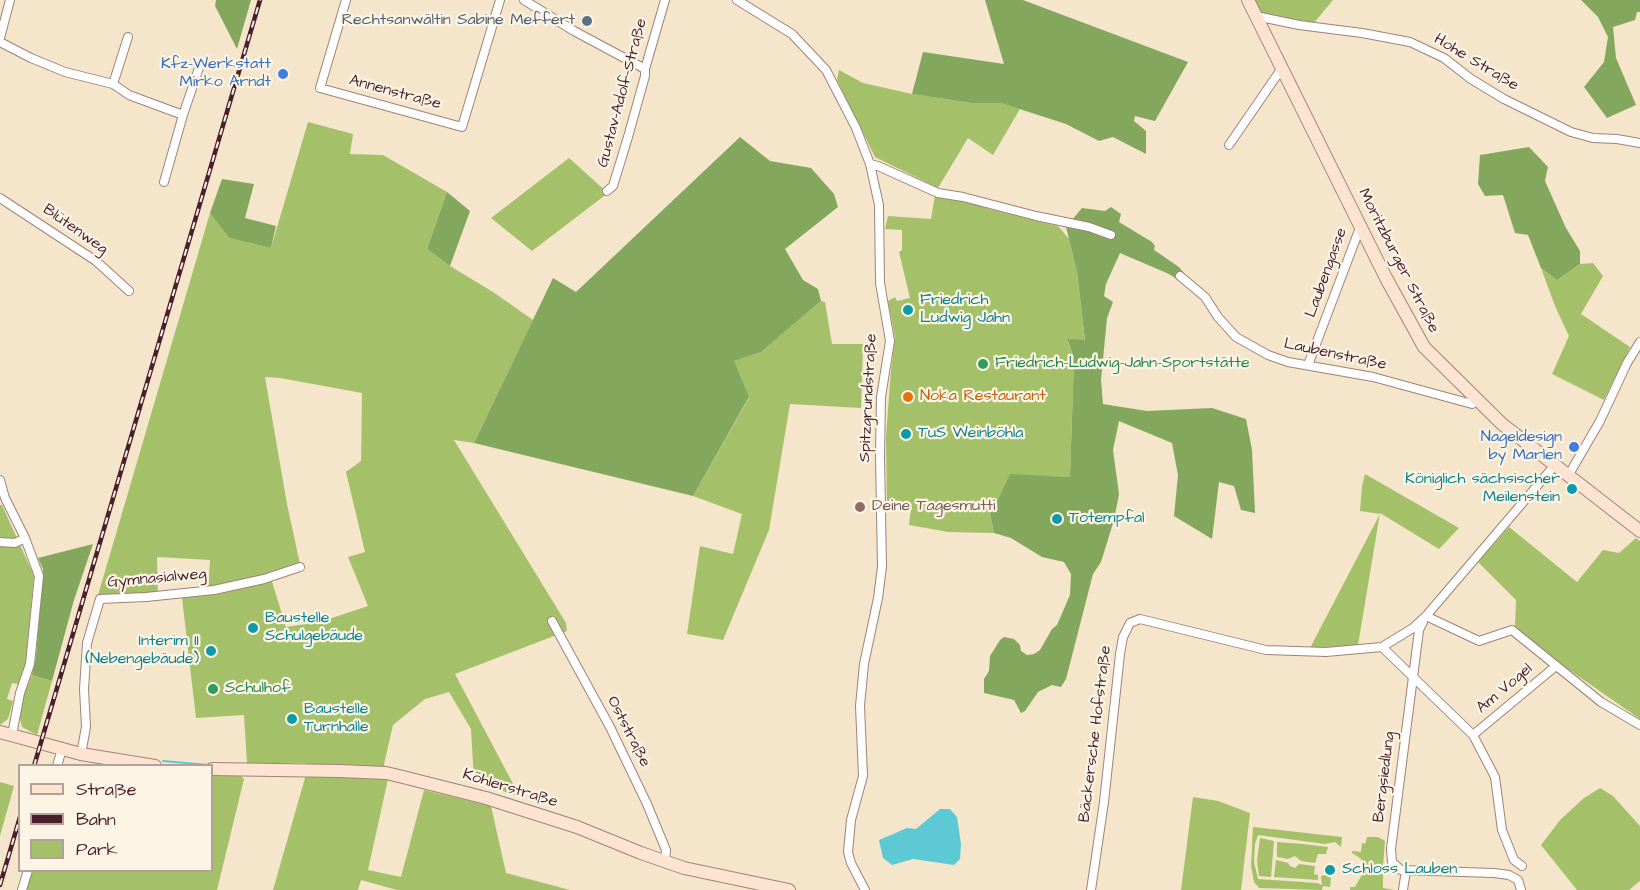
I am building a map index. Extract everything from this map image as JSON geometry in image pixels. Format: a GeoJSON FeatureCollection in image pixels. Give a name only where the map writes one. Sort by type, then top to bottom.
{"type":"FeatureCollection","features":[{"type":"Feature","properties":{"kind":"street"},"geometry":{"type":"LineString","coordinates":[[10,0],[0,40],[31,58],[65,72],[113,84],[129,95],[183,115]]}},
{"type":"Feature","properties":{"kind":"street","name":"Annenstraße"},"geometry":{"type":"LineString","coordinates":[[346,0],[320,88],[462,127],[500,0]]}},
{"type":"Feature","properties":{"kind":"street"},"geometry":{"type":"LineString","coordinates":[[524,0],[574,31],[645,69]]}},
{"type":"Feature","properties":{"kind":"street","name":"Gustav-Adolf-Straße"},"geometry":{"type":"LineString","coordinates":[[607,191],[613,186],[617,175],[665,0]]}},
{"type":"Feature","properties":{"kind":"street","name":"Spitzgrundstraße"},"geometry":{"type":"LineString","coordinates":[[737,0],[792,34],[826,70],[856,128],[870,164],[879,213],[880,283],[890,341],[881,397],[882,567],[864,664],[860,706],[863,776],[851,820],[848,848],[851,863],[865,890]]}},
{"type":"Feature","properties":{"kind":"street","name":"Moritzburger Straße"},"geometry":{"type":"LineString","coordinates":[[1248,0],[1392,288],[1424,347],[1477,401],[1554,466],[1639,528]]}},
{"type":"Feature","properties":{"kind":"street","name":"Hohe Straße"},"geometry":{"type":"LineString","coordinates":[[1256,16],[1410,42],[1444,58],[1471,79],[1504,99],[1571,132],[1593,138],[1640,143]]}},
{"type":"Feature","properties":{"kind":"street"},"geometry":{"type":"LineString","coordinates":[[113,84],[128,37]]}},
{"type":"Feature","properties":{"kind":"street"},"geometry":{"type":"LineString","coordinates":[[164,182],[199,68]]}},
{"type":"Feature","properties":{"kind":"street"},"geometry":{"type":"LineString","coordinates":[[1229,146],[1282,68]]}},
{"type":"Feature","properties":{"kind":"street"},"geometry":{"type":"LineString","coordinates":[[870,164],[938,193],[1089,227],[1111,235]]}},
{"type":"Feature","properties":{"kind":"street","name":"Blütenweg"},"geometry":{"type":"LineString","coordinates":[[0,198],[96,261],[112,278],[129,291]]}},
{"type":"Feature","properties":{"kind":"street","name":"Laubengasse"},"geometry":{"type":"LineString","coordinates":[[1308,365],[1361,225]]}},
{"type":"Feature","properties":{"kind":"street","name":"Laubenstraße"},"geometry":{"type":"LineString","coordinates":[[1180,276],[1205,297],[1226,326],[1247,345],[1280,360],[1373,377],[1472,404],[1477,401]]}},
{"type":"Feature","properties":{"kind":"street"},"geometry":{"type":"LineString","coordinates":[[1568,477],[1600,421],[1627,363],[1640,342]]}},
{"type":"Feature","properties":{"kind":"street","name":"Bäckersche Hofstraße"},"geometry":{"type":"LineString","coordinates":[[1091,890],[1104,802],[1120,654],[1123,637],[1130,623],[1140,619],[1266,650],[1326,652],[1382,647],[1413,628],[1426,616],[1554,466]]}},
{"type":"Feature","properties":{"kind":"street"},"geometry":{"type":"LineString","coordinates":[[0,480],[5,498],[39,576],[30,664],[6,734],[81,754],[148,764]]}},
{"type":"Feature","properties":{"kind":"street"},"geometry":{"type":"LineString","coordinates":[[0,542],[15,543],[24,538]]}},
{"type":"Feature","properties":{"kind":"street","name":"Gymnasialweg"},"geometry":{"type":"LineString","coordinates":[[81,754],[86,727],[84,688],[87,643],[100,599],[214,590],[264,579],[300,567]]}},
{"type":"Feature","properties":{"kind":"street"},"geometry":{"type":"LineString","coordinates":[[1413,678],[1419,630],[1426,616]]}},
{"type":"Feature","properties":{"kind":"street","name":"Am Vogel"},"geometry":{"type":"LineString","coordinates":[[1426,616],[1479,641],[1512,630],[1600,702],[1640,725]]}},
{"type":"Feature","properties":{"kind":"street","name":"Oststraße"},"geometry":{"type":"LineString","coordinates":[[552,621],[610,727],[647,804],[666,850],[666,862]]}},
{"type":"Feature","properties":{"kind":"street"},"geometry":{"type":"LineString","coordinates":[[1382,647],[1473,735],[1495,777],[1502,830],[1514,860],[1522,866]]}},
{"type":"Feature","properties":{"kind":"street","name":"Am Vogel"},"geometry":{"type":"LineString","coordinates":[[1473,735],[1556,666]]}},
{"type":"Feature","properties":{"kind":"street","name":"Bergsiedlung"},"geometry":{"type":"LineString","coordinates":[[1406,870],[1398,869],[1394,865],[1391,849],[1413,678]]}},
{"type":"Feature","properties":{"kind":"street"},"geometry":{"type":"LineString","coordinates":[[57,764],[62,749]]}},
{"type":"Feature","properties":{"kind":"street","name":"Köhlerstraße"},"geometry":{"type":"LineString","coordinates":[[213,769],[339,771],[395,775],[486,798],[554,819],[684,868],[749,886],[789,890]]}},
{"type":"Feature","properties":{"kind":"street"},"geometry":{"type":"LineString","coordinates":[[1403,890],[1406,870],[1509,875],[1518,880],[1521,890]]}},
{"type":"Feature","properties":{"kind":"street"},"geometry":{"type":"LineString","coordinates":[[22,890],[27,872]]}},
{"type":"Feature","properties":{"kind":"green space"},"geometry":{"type":"Polygon","coordinates":[[[216,0],[251,0],[237,49],[215,6],[216,0]]]}},
{"type":"Feature","properties":{"kind":"green space"},"geometry":{"type":"Polygon","coordinates":[[[985,0],[1023,0],[1188,62],[1155,121],[1135,116],[1134,121],[1146,131],[1146,154],[1113,137],[1099,141],[1066,124],[1001,103],[971,103],[912,94],[923,52],[1004,64],[985,0]]]}},
{"type":"Feature","properties":{"kind":"green space"},"geometry":{"type":"Polygon","coordinates":[[[1253,0],[1333,0],[1313,24],[1260,13],[1253,0]]]}},
{"type":"Feature","properties":{"kind":"green space"},"geometry":{"type":"Polygon","coordinates":[[[1581,0],[1640,0],[1640,12],[1637,12],[1635,20],[1613,27],[1616,58],[1636,105],[1607,118],[1584,87],[1604,62],[1608,37],[1598,17],[1581,0]]]}},
{"type":"Feature","properties":{"kind":"green space"},"geometry":{"type":"Polygon","coordinates":[[[839,70],[863,83],[912,94],[971,103],[1001,103],[1020,109],[993,155],[968,138],[938,188],[875,157],[837,80],[839,70]]]}},
{"type":"Feature","properties":{"kind":"green space"},"geometry":{"type":"Polygon","coordinates":[[[308,122],[353,134],[350,154],[383,155],[447,192],[427,249],[533,320],[474,443],[454,440],[566,623],[567,631],[455,674],[520,797],[474,781],[471,729],[449,692],[425,699],[393,725],[384,764],[388,779],[368,870],[401,877],[424,790],[491,806],[506,873],[570,890],[397,890],[361,880],[358,890],[273,890],[305,778],[306,763],[247,764],[244,715],[196,718],[182,598],[208,594],[210,560],[157,557],[158,599],[96,602],[210,213],[229,238],[271,248],[308,122]],[[265,377],[300,564],[269,572],[286,627],[320,622],[368,606],[348,557],[365,552],[346,472],[361,461],[362,393],[265,377]]]}},
{"type":"Feature","properties":{"kind":"green space"},"geometry":{"type":"Polygon","coordinates":[[[740,137],[770,161],[811,168],[834,194],[838,207],[785,249],[803,280],[818,289],[821,301],[761,352],[734,361],[749,397],[693,496],[474,443],[553,278],[576,292],[740,137]]]}},
{"type":"Feature","properties":{"kind":"green space"},"geometry":{"type":"Polygon","coordinates":[[[1529,147],[1548,167],[1545,181],[1566,228],[1580,251],[1580,264],[1557,280],[1541,268],[1528,235],[1515,233],[1503,195],[1485,196],[1478,184],[1480,155],[1529,147]]]}},
{"type":"Feature","properties":{"kind":"green space"},"geometry":{"type":"Polygon","coordinates":[[[569,158],[608,193],[532,251],[491,218],[569,158]]]}},
{"type":"Feature","properties":{"kind":"green space"},"geometry":{"type":"Polygon","coordinates":[[[222,179],[254,184],[245,218],[276,226],[271,248],[229,238],[210,213],[222,179]]]}},
{"type":"Feature","properties":{"kind":"green space"},"geometry":{"type":"Polygon","coordinates":[[[447,192],[470,211],[450,266],[427,249],[447,192]]]}},
{"type":"Feature","properties":{"kind":"green space","name":"Friedrich-Ludwig-Jahn-Sportstätte"},"geometry":{"type":"Polygon","coordinates":[[[935,195],[964,200],[989,209],[1058,226],[1069,239],[1077,272],[1085,341],[1067,340],[1074,358],[1070,477],[1010,475],[996,503],[989,508],[994,533],[948,532],[909,525],[911,509],[887,507],[886,437],[895,338],[888,301],[895,297],[897,301],[910,298],[899,252],[902,250],[902,230],[885,229],[888,216],[931,219],[935,195]]]}},
{"type":"Feature","properties":{"kind":"green space"},"geometry":{"type":"Polygon","coordinates":[[[1111,207],[1121,214],[1119,222],[1152,242],[1155,246],[1154,250],[1184,273],[1178,280],[1120,253],[1106,284],[1104,296],[1113,302],[1107,318],[1101,380],[1103,404],[1147,411],[1212,408],[1246,419],[1252,450],[1255,513],[1241,510],[1234,486],[1219,482],[1212,539],[1174,516],[1178,475],[1172,443],[1119,421],[1113,450],[1119,494],[1114,520],[1101,562],[1093,574],[1066,679],[1061,687],[1052,685],[1038,692],[1025,711],[1021,713],[1014,700],[984,693],[984,679],[989,671],[990,656],[1004,637],[1014,639],[1020,645],[1021,651],[1027,655],[1040,650],[1052,629],[1057,625],[1070,595],[1071,574],[1064,562],[1042,557],[1011,538],[994,533],[989,508],[996,503],[1010,474],[1070,477],[1074,358],[1067,339],[1085,340],[1077,272],[1066,227],[1082,208],[1105,211],[1111,207]]]}},
{"type":"Feature","properties":{"kind":"green space"},"geometry":{"type":"Polygon","coordinates":[[[1593,263],[1603,276],[1581,314],[1630,347],[1604,400],[1552,374],[1569,336],[1541,268],[1557,280],[1580,264],[1593,263]]]}},
{"type":"Feature","properties":{"kind":"green space"},"geometry":{"type":"Polygon","coordinates":[[[821,301],[825,302],[832,344],[863,344],[861,408],[790,404],[769,530],[723,640],[687,634],[700,546],[733,554],[742,514],[693,496],[749,398],[733,361],[761,352],[821,301]]]}},
{"type":"Feature","properties":{"kind":"green space"},"geometry":{"type":"Polygon","coordinates":[[[1365,474],[1459,528],[1439,549],[1380,513],[1360,511],[1365,474]]]}},
{"type":"Feature","properties":{"kind":"green space"},"geometry":{"type":"Polygon","coordinates":[[[0,505],[2,505],[34,576],[25,668],[18,684],[12,683],[7,699],[13,701],[8,719],[0,725],[0,505]]]}},
{"type":"Feature","properties":{"kind":"green space"},"geometry":{"type":"Polygon","coordinates":[[[1380,514],[1358,645],[1310,648],[1380,514]]]}},
{"type":"Feature","properties":{"kind":"green space"},"geometry":{"type":"Polygon","coordinates":[[[1509,527],[1577,582],[1603,550],[1619,553],[1636,538],[1640,541],[1640,719],[1555,660],[1515,626],[1516,600],[1478,562],[1509,527]]]}},
{"type":"Feature","properties":{"kind":"green space"},"geometry":{"type":"Polygon","coordinates":[[[93,544],[74,600],[52,681],[32,675],[36,657],[43,569],[38,558],[93,544]]]}},
{"type":"Feature","properties":{"kind":"green space"},"geometry":{"type":"Polygon","coordinates":[[[32,675],[52,681],[37,735],[22,727],[20,719],[23,697],[32,675]]]}},
{"type":"Feature","properties":{"kind":"green space"},"geometry":{"type":"Polygon","coordinates":[[[213,774],[239,774],[244,779],[217,890],[24,890],[29,875],[33,872],[213,872],[213,774]]]}},
{"type":"Feature","properties":{"kind":"green space"},"geometry":{"type":"Polygon","coordinates":[[[0,782],[14,786],[0,836],[0,782]]]}},
{"type":"Feature","properties":{"kind":"green space"},"geometry":{"type":"Polygon","coordinates":[[[1600,788],[1613,796],[1640,826],[1640,881],[1629,890],[1577,890],[1541,845],[1561,819],[1584,798],[1600,788]]]}},
{"type":"Feature","properties":{"kind":"green space"},"geometry":{"type":"Polygon","coordinates":[[[1193,797],[1218,801],[1250,813],[1241,890],[1181,890],[1193,797]]]}},
{"type":"Feature","properties":{"kind":"green space"},"geometry":{"type":"Polygon","coordinates":[[[1253,827],[1342,837],[1341,847],[1335,842],[1325,844],[1258,835],[1255,844],[1254,862],[1258,879],[1322,885],[1321,876],[1325,875],[1331,878],[1330,887],[1323,886],[1322,890],[1259,888],[1254,882],[1251,866],[1253,827]]]}},
{"type":"Feature","properties":{"kind":"green space"},"geometry":{"type":"Polygon","coordinates":[[[1367,837],[1378,837],[1385,841],[1383,867],[1368,867],[1352,853],[1352,851],[1361,852],[1362,843],[1365,844],[1367,837]]]}},
{"type":"Feature","properties":{"kind":"green space"},"geometry":{"type":"Polygon","coordinates":[[[1260,838],[1274,841],[1271,877],[1259,876],[1257,861],[1260,838]]]}},
{"type":"Feature","properties":{"kind":"green space"},"geometry":{"type":"Polygon","coordinates":[[[1277,842],[1328,847],[1326,854],[1318,854],[1315,863],[1301,861],[1295,856],[1288,859],[1277,857],[1277,842]]]}},
{"type":"Feature","properties":{"kind":"green space"},"geometry":{"type":"Polygon","coordinates":[[[1276,860],[1288,863],[1295,868],[1299,864],[1315,866],[1314,874],[1318,875],[1318,880],[1274,877],[1276,860]]]}},
{"type":"Feature","properties":{"kind":"green space"},"geometry":{"type":"Polygon","coordinates":[[[1374,870],[1383,872],[1383,888],[1395,890],[1350,890],[1350,887],[1355,887],[1363,873],[1374,870]]]}},
{"type":"Feature","properties":{"kind":"water"},"geometry":{"type":"Polygon","coordinates":[[[940,809],[950,809],[957,817],[961,844],[960,859],[954,865],[913,859],[892,865],[883,858],[879,840],[907,828],[916,829],[940,809]]]}},
{"type":"Feature","properties":{"kind":"waterway"},"geometry":{"type":"LineString","coordinates":[[163,761],[198,764]]}},
{"type":"Feature","properties":{"kind":"waterway"},"geometry":{"type":"LineString","coordinates":[[356,766],[374,767]]}},
{"type":"Feature","properties":{"kind":"waterway"},"geometry":{"type":"LineString","coordinates":[[409,773],[482,791]]}},
{"type":"Feature","properties":{"kind":"waterway"},"geometry":{"type":"LineString","coordinates":[[493,794],[565,817]]}},
{"type":"Feature","properties":{"kind":"railway"},"geometry":{"type":"LineString","coordinates":[[35,764],[260,0]]}},
{"type":"Feature","properties":{"kind":"railway"},"geometry":{"type":"LineString","coordinates":[[0,885],[18,824]]}},
{"type":"Feature","properties":{"kind":"place","name":"Rechtsanwältin Sabine Meffert"},"geometry":{"type":"Point","coordinates":[587,21]}},
{"type":"Feature","properties":{"kind":"place","name":"Kfz-Werkstatt Mirko Arndt"},"geometry":{"type":"Point","coordinates":[283,74]}},
{"type":"Feature","properties":{"kind":"place","name":"Friedrich Ludwig Jahn"},"geometry":{"type":"Point","coordinates":[908,310]}},
{"type":"Feature","properties":{"kind":"place","name":"Friedrich-Ludwig-Jahn-Sportstätte"},"geometry":{"type":"Point","coordinates":[983,364]}},
{"type":"Feature","properties":{"kind":"place","name":"Noka Restaurant"},"geometry":{"type":"Point","coordinates":[908,397]}},
{"type":"Feature","properties":{"kind":"place","name":"TuS Weinböhla"},"geometry":{"type":"Point","coordinates":[906,434]}},
{"type":"Feature","properties":{"kind":"place","name":"Nageldesign by Marlen"},"geometry":{"type":"Point","coordinates":[1574,447]}},
{"type":"Feature","properties":{"kind":"place","name":"Königlich sächsischer Meilenstein"},"geometry":{"type":"Point","coordinates":[1572,489]}},
{"type":"Feature","properties":{"kind":"place","name":"Deine Tagesmutti"},"geometry":{"type":"Point","coordinates":[860,507]}},
{"type":"Feature","properties":{"kind":"place","name":"Totempfal"},"geometry":{"type":"Point","coordinates":[1057,519]}},
{"type":"Feature","properties":{"kind":"place","name":"Baustelle Schulgebäude"},"geometry":{"type":"Point","coordinates":[253,628]}},
{"type":"Feature","properties":{"kind":"place","name":"Interim II (Nebengebäude)"},"geometry":{"type":"Point","coordinates":[211,651]}},
{"type":"Feature","properties":{"kind":"place","name":"Schulhof"},"geometry":{"type":"Point","coordinates":[213,689]}},
{"type":"Feature","properties":{"kind":"place","name":"Baustelle Turnhalle"},"geometry":{"type":"Point","coordinates":[292,719]}},
{"type":"Feature","properties":{"kind":"place","name":"Schloss Lauben"},"geometry":{"type":"Point","coordinates":[1330,870]}}]}
